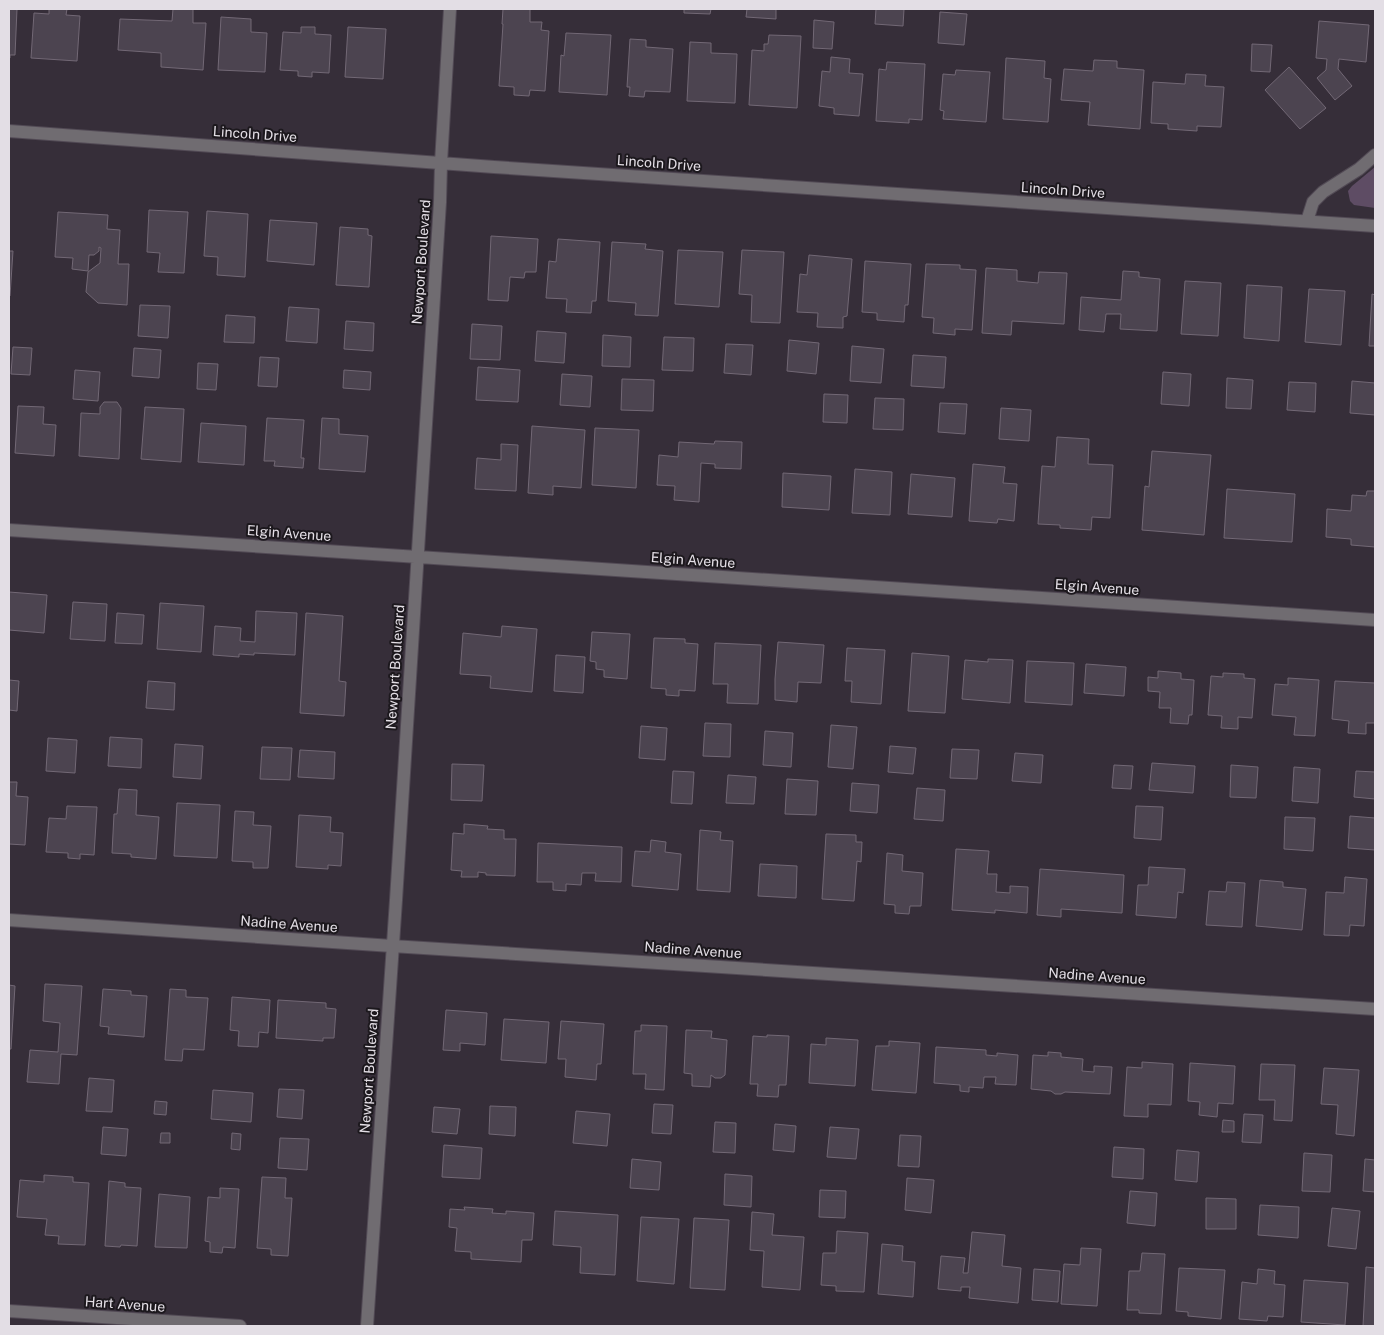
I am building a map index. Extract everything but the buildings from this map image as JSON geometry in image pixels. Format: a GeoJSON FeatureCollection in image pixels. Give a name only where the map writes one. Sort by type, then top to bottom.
{"type":"FeatureCollection","features":[{"type":"Feature","properties":{"kind":"street","name":"Newport Boulevard"},"geometry":{"type":"LineString","coordinates":[[367,1326],[440,202],[450,9]]}},
{"type":"Feature","properties":{"kind":"street","name":"Lincoln Drive"},"geometry":{"type":"LineString","coordinates":[[9,131],[441,163],[1375,226]]}},
{"type":"Feature","properties":{"kind":"street"},"geometry":{"type":"LineString","coordinates":[[1307,221],[1313,202],[1323,192],[1375,155]]}},
{"type":"Feature","properties":{"kind":"street","name":"Elgin Avenue"},"geometry":{"type":"LineString","coordinates":[[9,530],[1375,620]]}},
{"type":"Feature","properties":{"kind":"street","name":"Nadine Avenue"},"geometry":{"type":"LineString","coordinates":[[9,920],[1375,1009]]}},
{"type":"Feature","properties":{"kind":"street","name":"Hart Avenue"},"geometry":{"type":"LineString","coordinates":[[9,1311],[240,1326]]}},
{"type":"Feature","properties":{"kind":"shaded area"},"geometry":{"type":"Polygon","coordinates":[[[1375,167],[1375,208],[1354,205],[1350,201],[1348,191],[1375,167]]]}}]}
